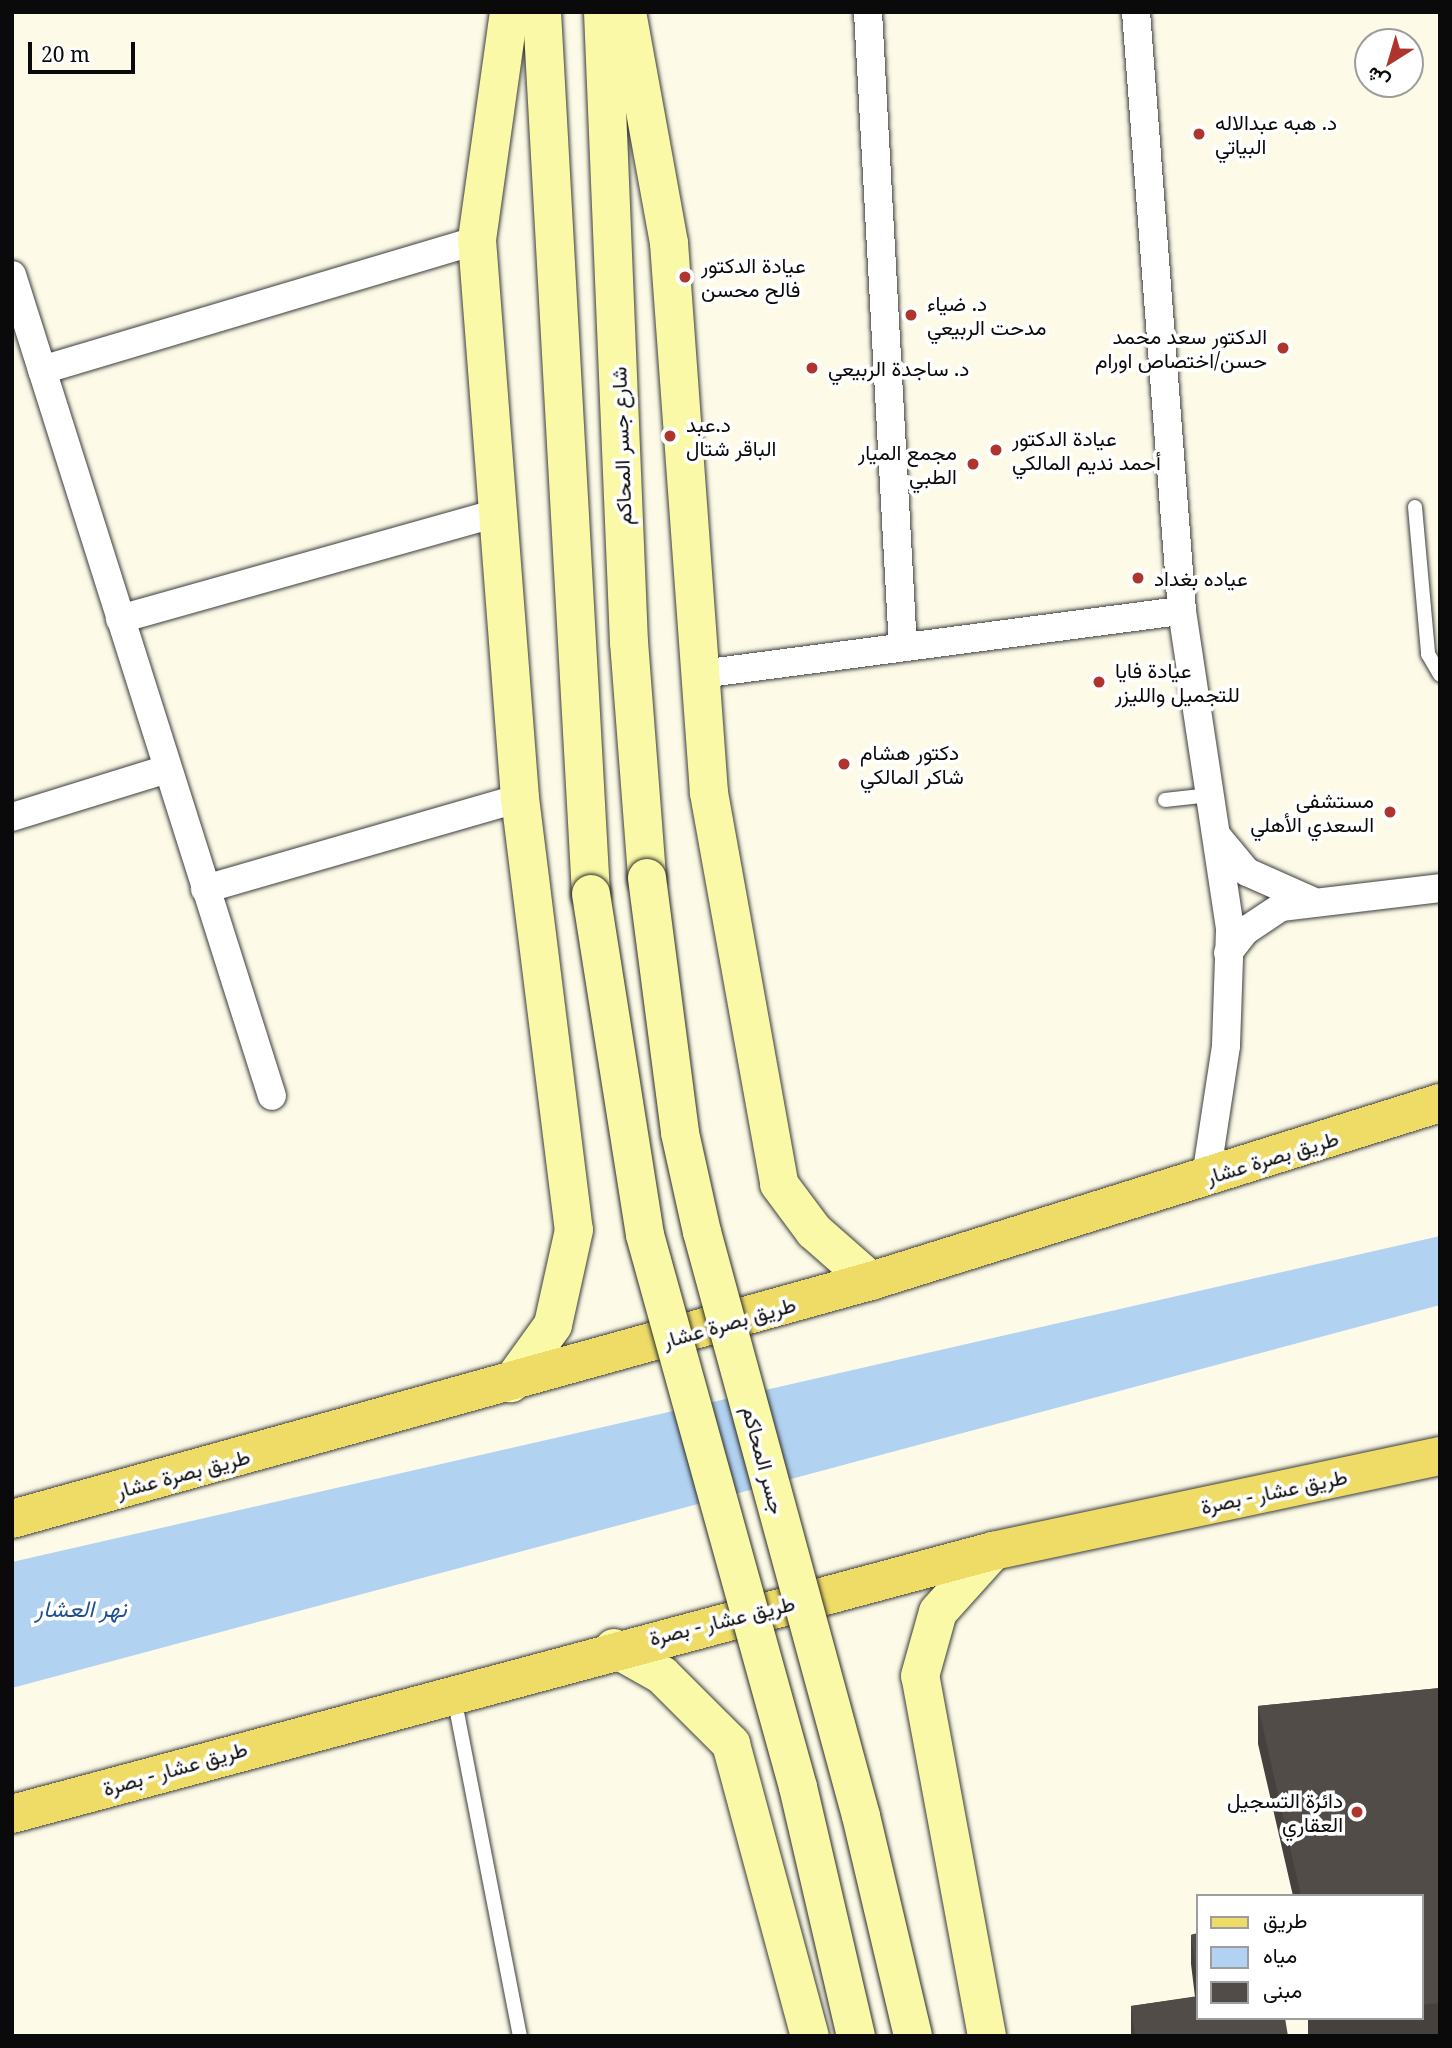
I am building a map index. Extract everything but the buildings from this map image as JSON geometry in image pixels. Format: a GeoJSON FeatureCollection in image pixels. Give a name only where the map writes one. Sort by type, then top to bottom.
{"type":"FeatureCollection","features":[{"type":"Feature","properties":{"kind":"main road"},"geometry":{"type":"LineString","coordinates":[[509,12],[477,240],[520,798],[574,1230],[553,1325],[511,1383]]}},
{"type":"Feature","properties":{"kind":"main road"},"geometry":{"type":"LineString","coordinates":[[542,12],[591,894],[645,1235],[798,1787],[856,2036]]}},
{"type":"Feature","properties":{"kind":"main road","name":"شارع جسر المحاكم"},"geometry":{"type":"LineString","coordinates":[[603,12],[629,642],[647,878]]}},
{"type":"Feature","properties":{"kind":"main road"},"geometry":{"type":"LineString","coordinates":[[627,12],[669,243],[709,793],[779,1185],[814,1231],[871,1282]]}},
{"type":"Feature","properties":{"kind":"main road","name":"جسر المحاكم"},"geometry":{"type":"LineString","coordinates":[[647,878],[680,1133],[702,1233],[861,1816],[913,2036]]}},
{"type":"Feature","properties":{"kind":"main road","name":"طريق بصرة عشار"},"geometry":{"type":"LineString","coordinates":[[12,1520],[871,1282],[1440,1103]]}},
{"type":"Feature","properties":{"kind":"main road","name":"طريق عشار - بصرة"},"geometry":{"type":"LineString","coordinates":[[12,1814],[614,1648],[993,1551],[1440,1456]]}},
{"type":"Feature","properties":{"kind":"main road"},"geometry":{"type":"LineString","coordinates":[[986,2036],[920,1676],[938,1612],[993,1551]]}},
{"type":"Feature","properties":{"kind":"main road"},"geometry":{"type":"LineString","coordinates":[[614,1648],[662,1675],[731,1744],[810,2036]]}},
{"type":"Feature","properties":{"kind":"street"},"geometry":{"type":"LineString","coordinates":[[868,12],[903,647]]}},
{"type":"Feature","properties":{"kind":"street"},"geometry":{"type":"LineString","coordinates":[[1136,12],[1182,611],[1216,834],[1228,953],[1226,1046],[1206,1177]]}},
{"type":"Feature","properties":{"kind":"street"},"geometry":{"type":"LineString","coordinates":[[42,370],[477,240]]}},
{"type":"Feature","properties":{"kind":"street"},"geometry":{"type":"LineString","coordinates":[[12,275],[272,1096]]}},
{"type":"Feature","properties":{"kind":"street"},"geometry":{"type":"LineString","coordinates":[[120,619],[498,513]]}},
{"type":"Feature","properties":{"kind":"street"},"geometry":{"type":"LineString","coordinates":[[701,674],[1182,611]]}},
{"type":"Feature","properties":{"kind":"street"},"geometry":{"type":"LineString","coordinates":[[12,817],[167,769]]}},
{"type":"Feature","properties":{"kind":"street"},"geometry":{"type":"LineString","coordinates":[[205,889],[520,798]]}},
{"type":"Feature","properties":{"kind":"street"},"geometry":{"type":"LineString","coordinates":[[1216,834],[1229,855],[1267,886],[1316,901]]}},
{"type":"Feature","properties":{"kind":"street"},"geometry":{"type":"LineString","coordinates":[[1228,953],[1261,918],[1281,907],[1440,888]]}},
{"type":"Feature","properties":{"kind":"lane"},"geometry":{"type":"LineString","coordinates":[[1415,507],[1428,654],[1440,675]]}},
{"type":"Feature","properties":{"kind":"lane"},"geometry":{"type":"LineString","coordinates":[[1165,800],[1210,795]]}},
{"type":"Feature","properties":{"kind":"lane"},"geometry":{"type":"LineString","coordinates":[[453,1692],[520,2036]]}},
{"type":"Feature","properties":{"kind":"water","name":"نهر العشار"},"geometry":{"type":"Polygon","coordinates":[[[1440,1236],[1440,1305],[12,1688],[12,1562],[1440,1236]]]}},
{"type":"Feature","properties":{"kind":"place","name":"د. هبه عبدالاله البياتي"},"geometry":{"type":"Point","coordinates":[1199,134]}},
{"type":"Feature","properties":{"kind":"place","name":"عيادة الدكتور فالح محسن"},"geometry":{"type":"Point","coordinates":[685,277]}},
{"type":"Feature","properties":{"kind":"place","name":"د. ضياء مدحت الربيعي"},"geometry":{"type":"Point","coordinates":[911,315]}},
{"type":"Feature","properties":{"kind":"place","name":"الدكتور سعد محمد حسن/اختصاص اورام"},"geometry":{"type":"Point","coordinates":[1283,348]}},
{"type":"Feature","properties":{"kind":"place","name":"د. ساجدة الربيعي"},"geometry":{"type":"Point","coordinates":[812,368]}},
{"type":"Feature","properties":{"kind":"place","name":"د.عبد الباقر شتال"},"geometry":{"type":"Point","coordinates":[670,436]}},
{"type":"Feature","properties":{"kind":"place","name":"عيادة الدكتور أحمد نديم المالكي"},"geometry":{"type":"Point","coordinates":[996,450]}},
{"type":"Feature","properties":{"kind":"place","name":"مجمع الميار الطبي"},"geometry":{"type":"Point","coordinates":[973,464]}},
{"type":"Feature","properties":{"kind":"place","name":"عياده بغداد"},"geometry":{"type":"Point","coordinates":[1138,578]}},
{"type":"Feature","properties":{"kind":"place","name":"عيادة فايا للتجميل والليزر"},"geometry":{"type":"Point","coordinates":[1099,682]}},
{"type":"Feature","properties":{"kind":"place","name":"دكتور هشام شاكر المالكي"},"geometry":{"type":"Point","coordinates":[844,764]}},
{"type":"Feature","properties":{"kind":"place","name":"مستشفى السعدي الأهلي"},"geometry":{"type":"Point","coordinates":[1390,812]}},
{"type":"Feature","properties":{"kind":"place","name":"دائرة التسجيل العقاري"},"geometry":{"type":"Point","coordinates":[1357,1812]}}]}
